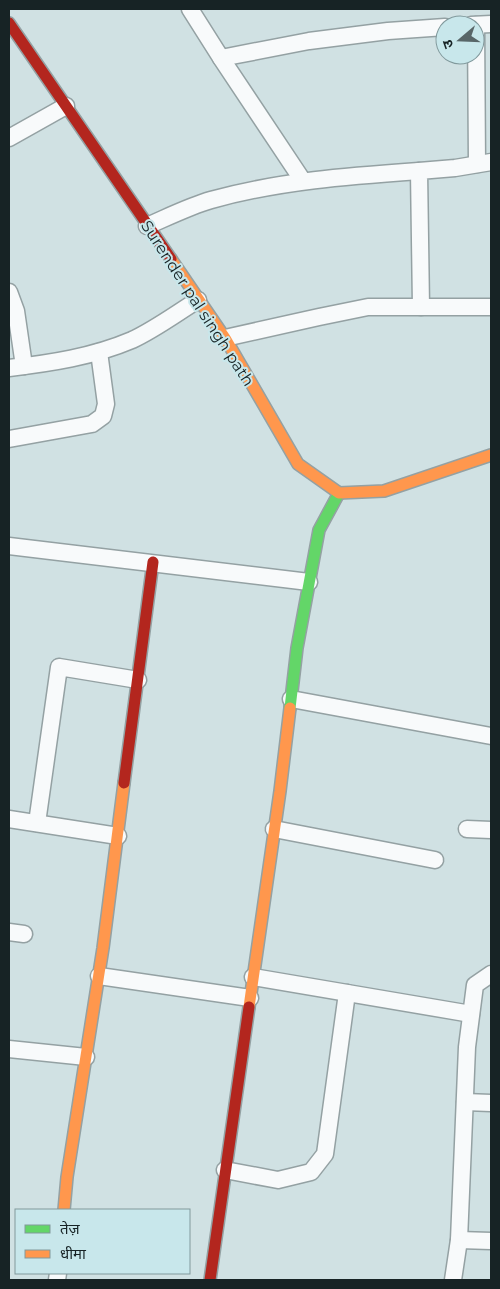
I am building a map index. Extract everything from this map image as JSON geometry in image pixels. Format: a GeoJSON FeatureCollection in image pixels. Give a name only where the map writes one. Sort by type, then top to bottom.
{"type":"FeatureCollection","features":[{"type":"Feature","properties":{"kind":"street"},"geometry":{"type":"LineString","coordinates":[[190,9],[303,181]]}},
{"type":"Feature","properties":{"kind":"street","name":"Surender pal singh path"},"geometry":{"type":"LineString","coordinates":[[9,23],[147,226],[226,338],[298,464],[339,493]]}},
{"type":"Feature","properties":{"kind":"street"},"geometry":{"type":"LineString","coordinates":[[221,58],[309,41],[388,31],[435,28]]}},
{"type":"Feature","properties":{"kind":"street"},"geometry":{"type":"LineString","coordinates":[[147,226],[210,201],[272,186],[303,181],[456,168],[484,163],[482,65]]}},
{"type":"Feature","properties":{"kind":"street"},"geometry":{"type":"LineString","coordinates":[[9,138],[66,106]]}},
{"type":"Feature","properties":{"kind":"street"},"geometry":{"type":"LineString","coordinates":[[419,171],[421,307]]}},
{"type":"Feature","properties":{"kind":"street"},"geometry":{"type":"LineString","coordinates":[[9,292],[16,311],[16,367],[59,362],[99,352],[134,339],[198,300]]}},
{"type":"Feature","properties":{"kind":"street"},"geometry":{"type":"LineString","coordinates":[[226,338],[368,307],[491,307]]}},
{"type":"Feature","properties":{"kind":"street"},"geometry":{"type":"LineString","coordinates":[[9,439],[92,424],[103,416],[106,404],[99,352]]}},
{"type":"Feature","properties":{"kind":"street"},"geometry":{"type":"LineString","coordinates":[[210,1280],[274,829],[297,648],[319,530],[339,493],[384,491],[491,455]]}},
{"type":"Feature","properties":{"kind":"street"},"geometry":{"type":"LineString","coordinates":[[9,546],[309,582]]}},
{"type":"Feature","properties":{"kind":"street"},"geometry":{"type":"LineString","coordinates":[[64,1209],[67,1177],[99,976],[153,562]]}},
{"type":"Feature","properties":{"kind":"street"},"geometry":{"type":"LineString","coordinates":[[37,824],[59,667],[138,680]]}},
{"type":"Feature","properties":{"kind":"street"},"geometry":{"type":"LineString","coordinates":[[291,700],[491,736]]}},
{"type":"Feature","properties":{"kind":"street"},"geometry":{"type":"LineString","coordinates":[[9,819],[118,836]]}},
{"type":"Feature","properties":{"kind":"street"},"geometry":{"type":"LineString","coordinates":[[274,829],[435,860]]}},
{"type":"Feature","properties":{"kind":"street"},"geometry":{"type":"LineString","coordinates":[[467,830],[491,830]]}},
{"type":"Feature","properties":{"kind":"street"},"geometry":{"type":"LineString","coordinates":[[453,1280],[459,1240],[471,1014],[475,986],[491,974]]}},
{"type":"Feature","properties":{"kind":"street"},"geometry":{"type":"LineString","coordinates":[[99,976],[250,998]]}},
{"type":"Feature","properties":{"kind":"street"},"geometry":{"type":"LineString","coordinates":[[253,977],[471,1014]]}},
{"type":"Feature","properties":{"kind":"street"},"geometry":{"type":"LineString","coordinates":[[225,1170],[278,1180],[311,1172],[325,1154],[347,993]]}},
{"type":"Feature","properties":{"kind":"street"},"geometry":{"type":"LineString","coordinates":[[9,1049],[86,1056]]}},
{"type":"Feature","properties":{"kind":"street"},"geometry":{"type":"LineString","coordinates":[[465,1102],[491,1103]]}},
{"type":"Feature","properties":{"kind":"street"},"geometry":{"type":"LineString","coordinates":[[459,1240],[491,1241]]}},
{"type":"Feature","properties":{"kind":"traffic: fast"},"geometry":{"type":"LineString","coordinates":[[290,708],[297,648],[319,530],[339,493]]}},
{"type":"Feature","properties":{"kind":"traffic: slow"},"geometry":{"type":"LineString","coordinates":[[171,259],[225,338],[298,464],[339,493],[384,491],[491,455]]}},
{"type":"Feature","properties":{"kind":"traffic: slow"},"geometry":{"type":"LineString","coordinates":[[249,1007],[290,708]]}},
{"type":"Feature","properties":{"kind":"traffic: slow"},"geometry":{"type":"LineString","coordinates":[[64,1209],[67,1177],[103,948],[124,783]]}},
{"type":"Feature","properties":{"kind":"traffic: jam"},"geometry":{"type":"LineString","coordinates":[[9,23],[171,259]]}},
{"type":"Feature","properties":{"kind":"traffic: jam"},"geometry":{"type":"LineString","coordinates":[[124,783],[153,562]]}},
{"type":"Feature","properties":{"kind":"traffic: jam"},"geometry":{"type":"LineString","coordinates":[[210,1280],[249,1007]]}}]}
